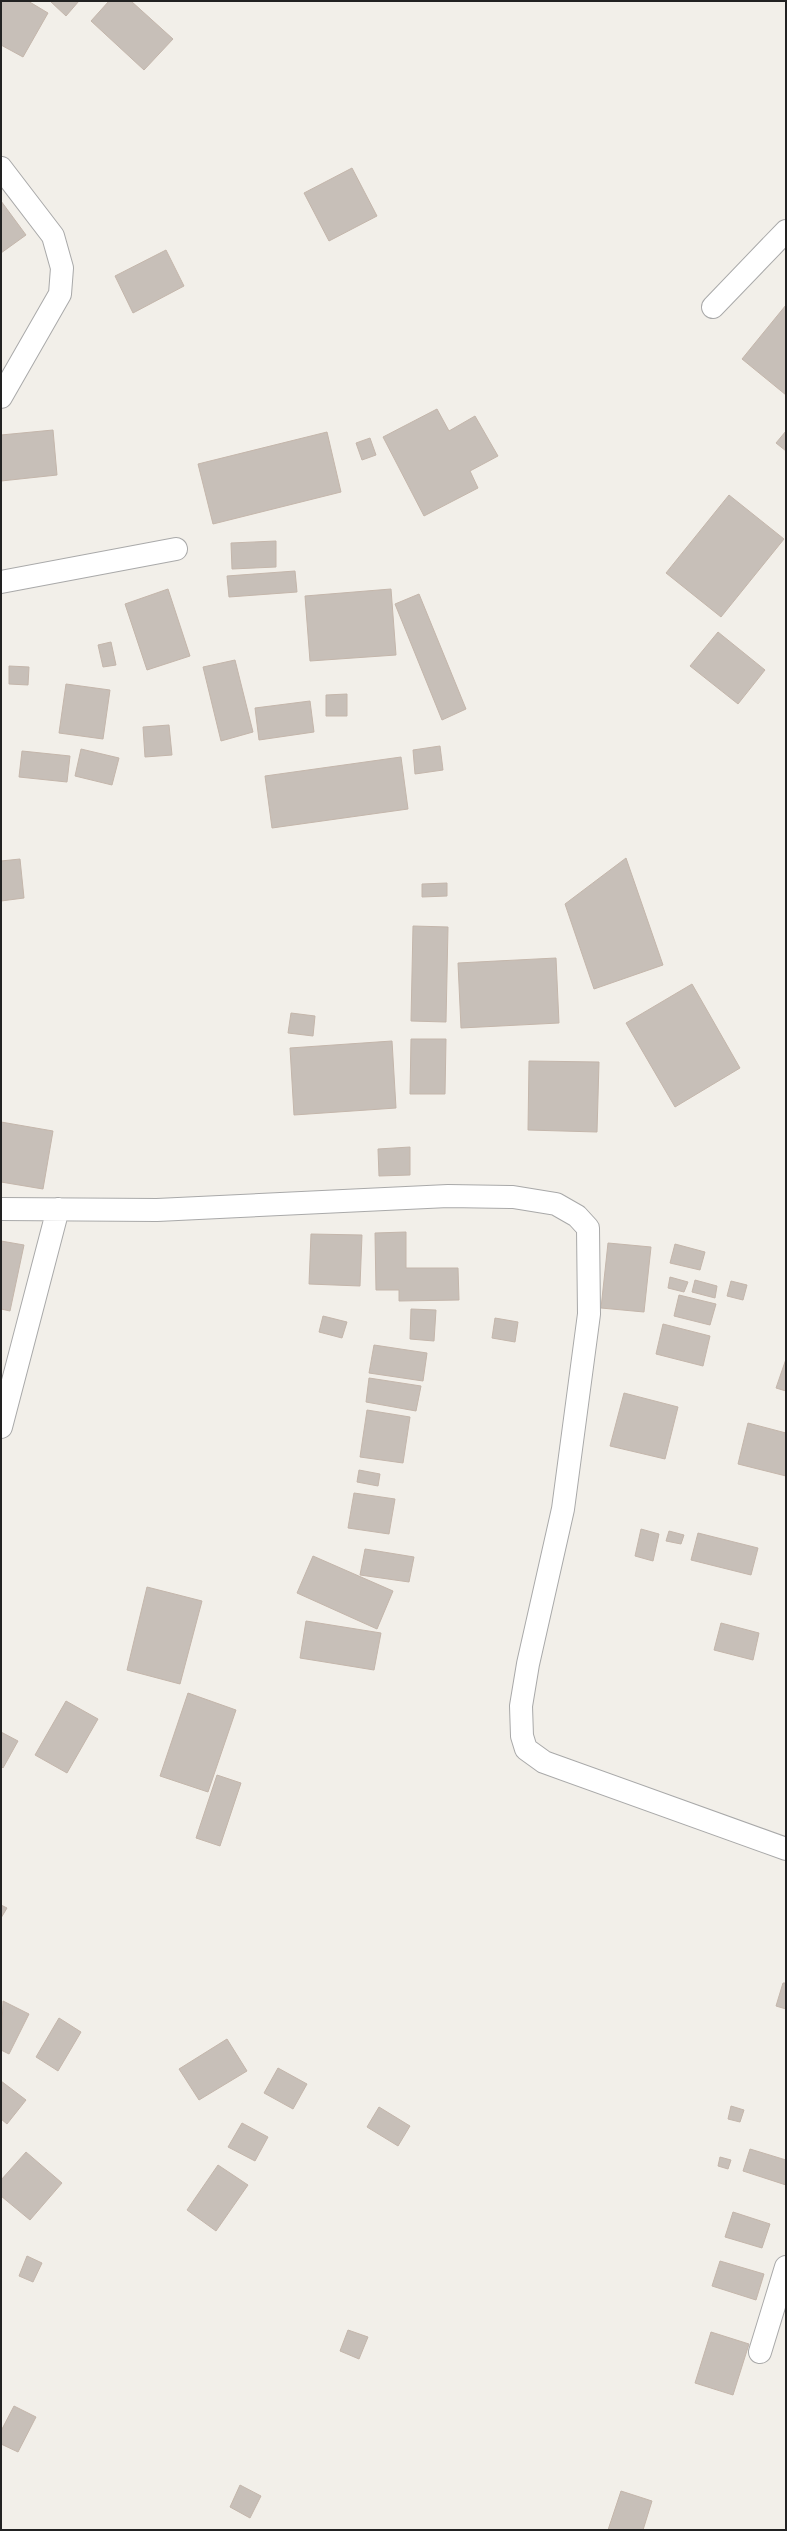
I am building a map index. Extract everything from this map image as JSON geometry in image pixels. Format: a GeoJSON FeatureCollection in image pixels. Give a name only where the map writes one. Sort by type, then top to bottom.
{"type":"FeatureCollection","features":[{"type":"Feature","properties":{"kind":"street"},"geometry":{"type":"LineString","coordinates":[[1,168],[52,236],[62,268],[60,294],[1,397]]}},
{"type":"Feature","properties":{"kind":"street"},"geometry":{"type":"LineString","coordinates":[[713,307],[786,232]]}},
{"type":"Feature","properties":{"kind":"street"},"geometry":{"type":"LineString","coordinates":[[1,582],[176,549]]}},
{"type":"Feature","properties":{"kind":"street"},"geometry":{"type":"LineString","coordinates":[[1,1209],[157,1210],[448,1196],[514,1197],[556,1204],[577,1216],[588,1228],[589,1314],[563,1508],[528,1664],[521,1706],[522,1736],[526,1749],[544,1762],[786,1849]]}},
{"type":"Feature","properties":{"kind":"street"},"geometry":{"type":"LineString","coordinates":[[1,1427],[58,1209]]}},
{"type":"Feature","properties":{"kind":"street"},"geometry":{"type":"LineString","coordinates":[[760,2352],[786,2267]]}},
{"type":"Feature","properties":{"kind":"building"},"geometry":{"type":"Polygon","coordinates":[[[1,1],[28,1],[48,13],[23,57],[1,45],[1,1]]]}},
{"type":"Feature","properties":{"kind":"building"},"geometry":{"type":"Polygon","coordinates":[[[50,1],[79,1],[66,16],[50,1]]]}},
{"type":"Feature","properties":{"kind":"building"},"geometry":{"type":"Polygon","coordinates":[[[109,1],[131,1],[173,39],[144,70],[91,21],[109,1]]]}},
{"type":"Feature","properties":{"kind":"building"},"geometry":{"type":"Polygon","coordinates":[[[352,168],[377,216],[329,241],[304,193],[352,168]]]}},
{"type":"Feature","properties":{"kind":"building"},"geometry":{"type":"Polygon","coordinates":[[[1,201],[26,235],[1,253],[1,201]]]}},
{"type":"Feature","properties":{"kind":"building"},"geometry":{"type":"Polygon","coordinates":[[[166,250],[184,286],[133,313],[115,276],[166,250]]]}},
{"type":"Feature","properties":{"kind":"building"},"geometry":{"type":"Polygon","coordinates":[[[786,305],[786,395],[742,359],[786,305]]]}},
{"type":"Feature","properties":{"kind":"building"},"geometry":{"type":"Polygon","coordinates":[[[437,409],[449,431],[475,416],[498,456],[470,471],[478,488],[424,516],[383,437],[437,409]]]}},
{"type":"Feature","properties":{"kind":"building"},"geometry":{"type":"Polygon","coordinates":[[[53,430],[57,475],[1,481],[1,435],[53,430]]]}},
{"type":"Feature","properties":{"kind":"building"},"geometry":{"type":"Polygon","coordinates":[[[786,431],[786,451],[776,443],[786,431]]]}},
{"type":"Feature","properties":{"kind":"building"},"geometry":{"type":"Polygon","coordinates":[[[327,432],[341,492],[213,524],[198,464],[327,432]]]}},
{"type":"Feature","properties":{"kind":"building"},"geometry":{"type":"Polygon","coordinates":[[[370,438],[376,455],[362,460],[356,443],[370,438]]]}},
{"type":"Feature","properties":{"kind":"building"},"geometry":{"type":"Polygon","coordinates":[[[729,495],[784,539],[721,617],[666,573],[729,495]]]}},
{"type":"Feature","properties":{"kind":"building"},"geometry":{"type":"Polygon","coordinates":[[[276,541],[276,567],[232,569],[231,543],[276,541]]]}},
{"type":"Feature","properties":{"kind":"building"},"geometry":{"type":"Polygon","coordinates":[[[295,571],[297,592],[229,597],[227,576],[295,571]]]}},
{"type":"Feature","properties":{"kind":"building"},"geometry":{"type":"Polygon","coordinates":[[[168,589],[190,656],[147,670],[125,604],[168,589]]]}},
{"type":"Feature","properties":{"kind":"building"},"geometry":{"type":"Polygon","coordinates":[[[391,589],[396,655],[310,661],[305,596],[391,589]]]}},
{"type":"Feature","properties":{"kind":"building"},"geometry":{"type":"Polygon","coordinates":[[[419,594],[466,709],[442,720],[395,604],[419,594]]]}},
{"type":"Feature","properties":{"kind":"building"},"geometry":{"type":"Polygon","coordinates":[[[718,632],[765,670],[738,704],[690,666],[718,632]]]}},
{"type":"Feature","properties":{"kind":"building"},"geometry":{"type":"Polygon","coordinates":[[[111,642],[116,665],[103,667],[98,645],[111,642]]]}},
{"type":"Feature","properties":{"kind":"building"},"geometry":{"type":"Polygon","coordinates":[[[235,660],[253,732],[221,741],[203,667],[235,660]]]}},
{"type":"Feature","properties":{"kind":"building"},"geometry":{"type":"Polygon","coordinates":[[[9,666],[29,667],[28,685],[9,684],[9,666]]]}},
{"type":"Feature","properties":{"kind":"building"},"geometry":{"type":"Polygon","coordinates":[[[66,684],[110,690],[103,739],[59,733],[66,684]]]}},
{"type":"Feature","properties":{"kind":"building"},"geometry":{"type":"Polygon","coordinates":[[[347,694],[347,716],[326,716],[326,695],[347,694]]]}},
{"type":"Feature","properties":{"kind":"building"},"geometry":{"type":"Polygon","coordinates":[[[310,701],[314,732],[259,740],[255,708],[310,701]]]}},
{"type":"Feature","properties":{"kind":"building"},"geometry":{"type":"Polygon","coordinates":[[[169,725],[172,755],[145,757],[143,727],[169,725]]]}},
{"type":"Feature","properties":{"kind":"building"},"geometry":{"type":"Polygon","coordinates":[[[440,746],[443,770],[415,774],[413,750],[440,746]]]}},
{"type":"Feature","properties":{"kind":"building"},"geometry":{"type":"Polygon","coordinates":[[[81,749],[119,758],[112,785],[75,776],[81,749]]]}},
{"type":"Feature","properties":{"kind":"building"},"geometry":{"type":"Polygon","coordinates":[[[22,751],[70,756],[67,782],[19,777],[22,751]]]}},
{"type":"Feature","properties":{"kind":"building"},"geometry":{"type":"Polygon","coordinates":[[[401,757],[408,809],[272,828],[265,776],[401,757]]]}},
{"type":"Feature","properties":{"kind":"building"},"geometry":{"type":"Polygon","coordinates":[[[626,858],[663,965],[594,989],[565,904],[626,858]]]}},
{"type":"Feature","properties":{"kind":"building"},"geometry":{"type":"Polygon","coordinates":[[[20,859],[24,898],[1,901],[1,861],[20,859]]]}},
{"type":"Feature","properties":{"kind":"building"},"geometry":{"type":"Polygon","coordinates":[[[447,883],[447,896],[422,897],[422,884],[447,883]]]}},
{"type":"Feature","properties":{"kind":"building"},"geometry":{"type":"Polygon","coordinates":[[[413,926],[448,927],[446,1022],[411,1021],[413,926]]]}},
{"type":"Feature","properties":{"kind":"building"},"geometry":{"type":"Polygon","coordinates":[[[556,958],[559,1023],[461,1028],[458,963],[556,958]]]}},
{"type":"Feature","properties":{"kind":"building"},"geometry":{"type":"Polygon","coordinates":[[[692,984],[740,1068],[675,1107],[626,1023],[692,984]]]}},
{"type":"Feature","properties":{"kind":"building"},"geometry":{"type":"Polygon","coordinates":[[[291,1013],[315,1016],[313,1036],[288,1033],[291,1013]]]}},
{"type":"Feature","properties":{"kind":"building"},"geometry":{"type":"Polygon","coordinates":[[[411,1039],[446,1039],[445,1094],[410,1094],[411,1039]]]}},
{"type":"Feature","properties":{"kind":"building"},"geometry":{"type":"Polygon","coordinates":[[[392,1041],[396,1108],[294,1115],[290,1048],[392,1041]]]}},
{"type":"Feature","properties":{"kind":"building"},"geometry":{"type":"Polygon","coordinates":[[[529,1061],[599,1062],[597,1132],[528,1130],[529,1061]]]}},
{"type":"Feature","properties":{"kind":"building"},"geometry":{"type":"Polygon","coordinates":[[[1,1122],[53,1131],[43,1189],[1,1182],[1,1122]]]}},
{"type":"Feature","properties":{"kind":"building"},"geometry":{"type":"Polygon","coordinates":[[[410,1147],[410,1175],[379,1176],[378,1149],[410,1147]]]}},
{"type":"Feature","properties":{"kind":"building"},"geometry":{"type":"Polygon","coordinates":[[[406,1232],[406,1268],[458,1268],[459,1300],[399,1301],[399,1290],[376,1290],[375,1233],[406,1232]]]}},
{"type":"Feature","properties":{"kind":"building"},"geometry":{"type":"Polygon","coordinates":[[[311,1234],[362,1235],[360,1286],[309,1284],[311,1234]]]}},
{"type":"Feature","properties":{"kind":"building"},"geometry":{"type":"Polygon","coordinates":[[[1,1241],[24,1245],[10,1311],[1,1309],[1,1241]]]}},
{"type":"Feature","properties":{"kind":"building"},"geometry":{"type":"Polygon","coordinates":[[[608,1243],[651,1247],[644,1312],[601,1308],[608,1243]]]}},
{"type":"Feature","properties":{"kind":"building"},"geometry":{"type":"Polygon","coordinates":[[[675,1244],[705,1252],[700,1270],[670,1263],[675,1244]]]}},
{"type":"Feature","properties":{"kind":"building"},"geometry":{"type":"Polygon","coordinates":[[[670,1277],[688,1282],[684,1292],[668,1288],[670,1277]]]}},
{"type":"Feature","properties":{"kind":"building"},"geometry":{"type":"Polygon","coordinates":[[[695,1280],[717,1286],[715,1298],[692,1292],[695,1280]]]}},
{"type":"Feature","properties":{"kind":"building"},"geometry":{"type":"Polygon","coordinates":[[[731,1281],[747,1285],[743,1300],[727,1296],[731,1281]]]}},
{"type":"Feature","properties":{"kind":"building"},"geometry":{"type":"Polygon","coordinates":[[[679,1295],[716,1304],[710,1325],[674,1316],[679,1295]]]}},
{"type":"Feature","properties":{"kind":"building"},"geometry":{"type":"Polygon","coordinates":[[[411,1309],[436,1310],[434,1341],[410,1339],[411,1309]]]}},
{"type":"Feature","properties":{"kind":"building"},"geometry":{"type":"Polygon","coordinates":[[[323,1316],[347,1322],[342,1338],[319,1332],[323,1316]]]}},
{"type":"Feature","properties":{"kind":"building"},"geometry":{"type":"Polygon","coordinates":[[[495,1318],[518,1322],[515,1342],[492,1338],[495,1318]]]}},
{"type":"Feature","properties":{"kind":"building"},"geometry":{"type":"Polygon","coordinates":[[[663,1324],[710,1336],[703,1366],[656,1354],[663,1324]]]}},
{"type":"Feature","properties":{"kind":"building"},"geometry":{"type":"Polygon","coordinates":[[[374,1345],[427,1353],[423,1381],[369,1373],[374,1345]]]}},
{"type":"Feature","properties":{"kind":"building"},"geometry":{"type":"Polygon","coordinates":[[[786,1359],[786,1391],[776,1388],[786,1359]]]}},
{"type":"Feature","properties":{"kind":"building"},"geometry":{"type":"Polygon","coordinates":[[[369,1378],[421,1386],[416,1411],[366,1402],[369,1378]]]}},
{"type":"Feature","properties":{"kind":"building"},"geometry":{"type":"Polygon","coordinates":[[[624,1393],[678,1407],[665,1459],[610,1446],[624,1393]]]}},
{"type":"Feature","properties":{"kind":"building"},"geometry":{"type":"Polygon","coordinates":[[[367,1410],[410,1417],[403,1463],[360,1457],[367,1410]]]}},
{"type":"Feature","properties":{"kind":"building"},"geometry":{"type":"Polygon","coordinates":[[[748,1423],[786,1433],[786,1476],[738,1464],[748,1423]]]}},
{"type":"Feature","properties":{"kind":"building"},"geometry":{"type":"Polygon","coordinates":[[[359,1470],[380,1474],[378,1486],[357,1482],[359,1470]]]}},
{"type":"Feature","properties":{"kind":"building"},"geometry":{"type":"Polygon","coordinates":[[[354,1493],[395,1499],[389,1534],[348,1528],[354,1493]]]}},
{"type":"Feature","properties":{"kind":"building"},"geometry":{"type":"Polygon","coordinates":[[[641,1529],[659,1534],[653,1561],[635,1556],[641,1529]]]}},
{"type":"Feature","properties":{"kind":"building"},"geometry":{"type":"Polygon","coordinates":[[[669,1531],[684,1535],[681,1544],[666,1541],[669,1531]]]}},
{"type":"Feature","properties":{"kind":"building"},"geometry":{"type":"Polygon","coordinates":[[[698,1533],[758,1548],[751,1575],[691,1560],[698,1533]]]}},
{"type":"Feature","properties":{"kind":"building"},"geometry":{"type":"Polygon","coordinates":[[[365,1549],[414,1557],[409,1582],[360,1575],[365,1549]]]}},
{"type":"Feature","properties":{"kind":"building"},"geometry":{"type":"Polygon","coordinates":[[[313,1556],[393,1591],[377,1629],[297,1593],[313,1556]]]}},
{"type":"Feature","properties":{"kind":"building"},"geometry":{"type":"Polygon","coordinates":[[[147,1587],[202,1601],[180,1684],[127,1670],[147,1587]]]}},
{"type":"Feature","properties":{"kind":"building"},"geometry":{"type":"Polygon","coordinates":[[[306,1621],[381,1633],[374,1670],[300,1658],[306,1621]]]}},
{"type":"Feature","properties":{"kind":"building"},"geometry":{"type":"Polygon","coordinates":[[[721,1623],[759,1633],[753,1660],[714,1650],[721,1623]]]}},
{"type":"Feature","properties":{"kind":"building"},"geometry":{"type":"Polygon","coordinates":[[[188,1693],[236,1710],[208,1792],[160,1776],[188,1693]]]}},
{"type":"Feature","properties":{"kind":"building"},"geometry":{"type":"Polygon","coordinates":[[[66,1701],[98,1719],[67,1773],[35,1755],[66,1701]]]}},
{"type":"Feature","properties":{"kind":"building"},"geometry":{"type":"Polygon","coordinates":[[[1,1732],[18,1741],[3,1768],[1,1766],[1,1732]]]}},
{"type":"Feature","properties":{"kind":"building"},"geometry":{"type":"Polygon","coordinates":[[[217,1775],[241,1783],[220,1846],[196,1838],[217,1775]]]}},
{"type":"Feature","properties":{"kind":"building"},"geometry":{"type":"Polygon","coordinates":[[[1,1905],[7,1908],[1,1918],[1,1905]]]}},
{"type":"Feature","properties":{"kind":"building"},"geometry":{"type":"Polygon","coordinates":[[[783,1983],[786,1983],[786,2009],[776,2006],[783,1983]]]}},
{"type":"Feature","properties":{"kind":"building"},"geometry":{"type":"Polygon","coordinates":[[[3,2001],[29,2014],[9,2054],[1,2050],[3,2001]]]}},
{"type":"Feature","properties":{"kind":"building"},"geometry":{"type":"Polygon","coordinates":[[[59,2018],[81,2032],[58,2071],[36,2057],[59,2018]]]}},
{"type":"Feature","properties":{"kind":"building"},"geometry":{"type":"Polygon","coordinates":[[[227,2039],[247,2071],[199,2100],[179,2069],[227,2039]]]}},
{"type":"Feature","properties":{"kind":"building"},"geometry":{"type":"Polygon","coordinates":[[[278,2068],[307,2084],[293,2109],[264,2093],[278,2068]]]}},
{"type":"Feature","properties":{"kind":"building"},"geometry":{"type":"Polygon","coordinates":[[[1,2081],[26,2100],[7,2124],[1,2119],[1,2081]]]}},
{"type":"Feature","properties":{"kind":"building"},"geometry":{"type":"Polygon","coordinates":[[[731,2106],[744,2110],[740,2122],[728,2119],[731,2106]]]}},
{"type":"Feature","properties":{"kind":"building"},"geometry":{"type":"Polygon","coordinates":[[[379,2107],[410,2126],[398,2146],[367,2127],[379,2107]]]}},
{"type":"Feature","properties":{"kind":"building"},"geometry":{"type":"Polygon","coordinates":[[[242,2123],[268,2137],[255,2161],[228,2147],[242,2123]]]}},
{"type":"Feature","properties":{"kind":"building"},"geometry":{"type":"Polygon","coordinates":[[[750,2149],[786,2160],[786,2185],[743,2171],[750,2149]]]}},
{"type":"Feature","properties":{"kind":"building"},"geometry":{"type":"Polygon","coordinates":[[[26,2152],[62,2183],[30,2220],[1,2196],[1,2180],[26,2152]]]}},
{"type":"Feature","properties":{"kind":"building"},"geometry":{"type":"Polygon","coordinates":[[[720,2157],[731,2160],[728,2169],[718,2166],[720,2157]]]}},
{"type":"Feature","properties":{"kind":"building"},"geometry":{"type":"Polygon","coordinates":[[[218,2165],[248,2185],[216,2231],[187,2210],[218,2165]]]}},
{"type":"Feature","properties":{"kind":"building"},"geometry":{"type":"Polygon","coordinates":[[[733,2212],[770,2224],[762,2248],[725,2237],[733,2212]]]}},
{"type":"Feature","properties":{"kind":"building"},"geometry":{"type":"Polygon","coordinates":[[[27,2256],[42,2263],[33,2282],[19,2276],[27,2256]]]}},
{"type":"Feature","properties":{"kind":"building"},"geometry":{"type":"Polygon","coordinates":[[[720,2261],[764,2274],[756,2300],[712,2286],[720,2261]]]}},
{"type":"Feature","properties":{"kind":"building"},"geometry":{"type":"Polygon","coordinates":[[[348,2330],[368,2337],[359,2359],[340,2351],[348,2330]]]}},
{"type":"Feature","properties":{"kind":"building"},"geometry":{"type":"Polygon","coordinates":[[[711,2332],[749,2344],[733,2395],[695,2383],[711,2332]]]}},
{"type":"Feature","properties":{"kind":"building"},"geometry":{"type":"Polygon","coordinates":[[[14,2406],[36,2417],[18,2452],[1,2444],[1,2431],[14,2406]]]}},
{"type":"Feature","properties":{"kind":"building"},"geometry":{"type":"Polygon","coordinates":[[[240,2485],[261,2496],[250,2518],[230,2507],[240,2485]]]}},
{"type":"Feature","properties":{"kind":"building"},"geometry":{"type":"Polygon","coordinates":[[[621,2491],[652,2501],[643,2530],[608,2530],[621,2491]]]}}]}
